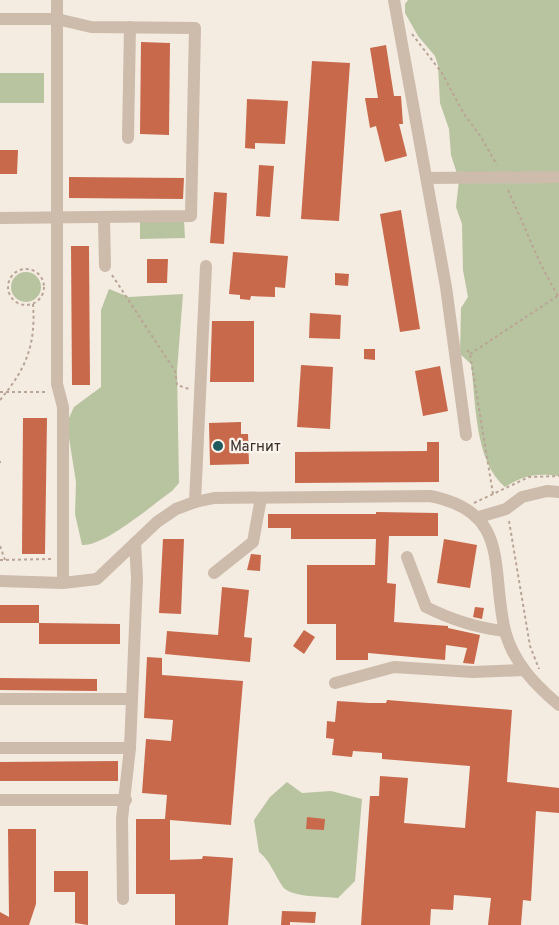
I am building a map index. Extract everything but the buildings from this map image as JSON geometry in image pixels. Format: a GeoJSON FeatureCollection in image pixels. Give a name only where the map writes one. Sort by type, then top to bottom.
{"type":"FeatureCollection","features":[{"type":"Feature","properties":{"kind":"street"},"geometry":{"type":"LineString","coordinates":[[57,0],[55,218],[59,392],[63,407],[63,583]]}},
{"type":"Feature","properties":{"kind":"street"},"geometry":{"type":"LineString","coordinates":[[394,0],[427,178],[466,435]]}},
{"type":"Feature","properties":{"kind":"street"},"geometry":{"type":"LineString","coordinates":[[0,19],[57,19],[91,27],[195,28],[191,216],[0,218]]}},
{"type":"Feature","properties":{"kind":"street"},"geometry":{"type":"LineString","coordinates":[[128,138],[130,27]]}},
{"type":"Feature","properties":{"kind":"street"},"geometry":{"type":"LineString","coordinates":[[427,178],[559,177]]}},
{"type":"Feature","properties":{"kind":"street"},"geometry":{"type":"LineString","coordinates":[[104,218],[105,266]]}},
{"type":"Feature","properties":{"kind":"street"},"geometry":{"type":"LineString","coordinates":[[195,502],[206,266]]}},
{"type":"Feature","properties":{"kind":"street"},"geometry":{"type":"LineString","coordinates":[[0,581],[63,583],[97,579],[156,522],[176,509],[214,498],[430,496],[449,500],[484,515],[506,509],[522,497],[547,491],[559,492]]}},
{"type":"Feature","properties":{"kind":"street"},"geometry":{"type":"LineString","coordinates":[[214,573],[253,542],[261,498]]}},
{"type":"Feature","properties":{"kind":"street"},"geometry":{"type":"LineString","coordinates":[[484,515],[494,552],[505,631],[524,670],[539,688],[559,705]]}},
{"type":"Feature","properties":{"kind":"street"},"geometry":{"type":"LineString","coordinates":[[123,899],[122,819],[126,800],[130,747],[137,578],[135,543]]}},
{"type":"Feature","properties":{"kind":"street"},"geometry":{"type":"LineString","coordinates":[[407,557],[426,607],[456,621],[481,629],[505,631]]}},
{"type":"Feature","properties":{"kind":"street"},"geometry":{"type":"LineString","coordinates":[[335,683],[394,667],[472,672],[524,670]]}},
{"type":"Feature","properties":{"kind":"street"},"geometry":{"type":"LineString","coordinates":[[0,699],[132,699]]}},
{"type":"Feature","properties":{"kind":"street"},"geometry":{"type":"LineString","coordinates":[[0,748],[130,747]]}},
{"type":"Feature","properties":{"kind":"street"},"geometry":{"type":"LineString","coordinates":[[0,800],[126,800]]}},
{"type":"Feature","properties":{"kind":"path"},"geometry":{"type":"LineString","coordinates":[[397,15],[442,73],[502,177],[541,265],[559,296],[470,354]]}},
{"type":"Feature","properties":{"kind":"path"},"geometry":{"type":"LineString","coordinates":[[105,266],[175,371],[177,385],[200,393]]}},
{"type":"Feature","properties":{"kind":"path"},"geometry":{"type":"LineString","coordinates":[[0,400],[27,360],[35,330],[33,304],[42,294],[42,280],[33,270],[19,270],[9,280],[9,294],[19,304],[33,304]]}},
{"type":"Feature","properties":{"kind":"path"},"geometry":{"type":"LineString","coordinates":[[452,337],[470,354],[493,494]]}},
{"type":"Feature","properties":{"kind":"path"},"geometry":{"type":"LineString","coordinates":[[0,392],[59,392]]}},
{"type":"Feature","properties":{"kind":"path"},"geometry":{"type":"LineString","coordinates":[[465,507],[529,477],[559,476]]}},
{"type":"Feature","properties":{"kind":"path"},"geometry":{"type":"LineString","coordinates":[[484,515],[512,522],[530,646],[541,673]]}},
{"type":"Feature","properties":{"kind":"path"},"geometry":{"type":"LineString","coordinates":[[0,546],[5,560]]}},
{"type":"Feature","properties":{"kind":"path"},"geometry":{"type":"LineString","coordinates":[[0,560],[63,559]]}},
{"type":"Feature","properties":{"kind":"green space"},"geometry":{"type":"Polygon","coordinates":[[[408,0],[559,0],[559,476],[531,476],[505,487],[487,462],[478,430],[471,364],[460,354],[461,308],[468,297],[463,270],[462,224],[456,207],[459,180],[451,155],[449,129],[440,103],[438,65],[435,56],[418,36],[405,13],[405,4],[408,0]]]}},
{"type":"Feature","properties":{"kind":"green space"},"geometry":{"type":"Polygon","coordinates":[[[0,73],[44,73],[44,103],[0,103],[0,73]]]}},
{"type":"Feature","properties":{"kind":"green space"},"geometry":{"type":"Polygon","coordinates":[[[184,221],[185,238],[140,239],[140,222],[184,221]]]}},
{"type":"Feature","properties":{"kind":"green space"},"geometry":{"type":"Polygon","coordinates":[[[26,272],[37,276],[41,287],[37,298],[26,302],[15,298],[11,287],[15,276],[26,272]]]}},
{"type":"Feature","properties":{"kind":"green space"},"geometry":{"type":"Polygon","coordinates":[[[109,289],[129,297],[183,294],[177,371],[179,483],[141,515],[115,532],[91,544],[82,545],[75,514],[76,482],[69,438],[69,418],[74,407],[101,387],[101,310],[109,289]]]}},
{"type":"Feature","properties":{"kind":"green space"},"geometry":{"type":"Polygon","coordinates":[[[287,782],[302,793],[331,791],[362,799],[355,881],[338,898],[301,895],[287,891],[267,860],[259,852],[254,820],[270,797],[287,782]]]}},
{"type":"Feature","properties":{"kind":"place","name":"Магнит"},"geometry":{"type":"Point","coordinates":[218,446]}}]}
